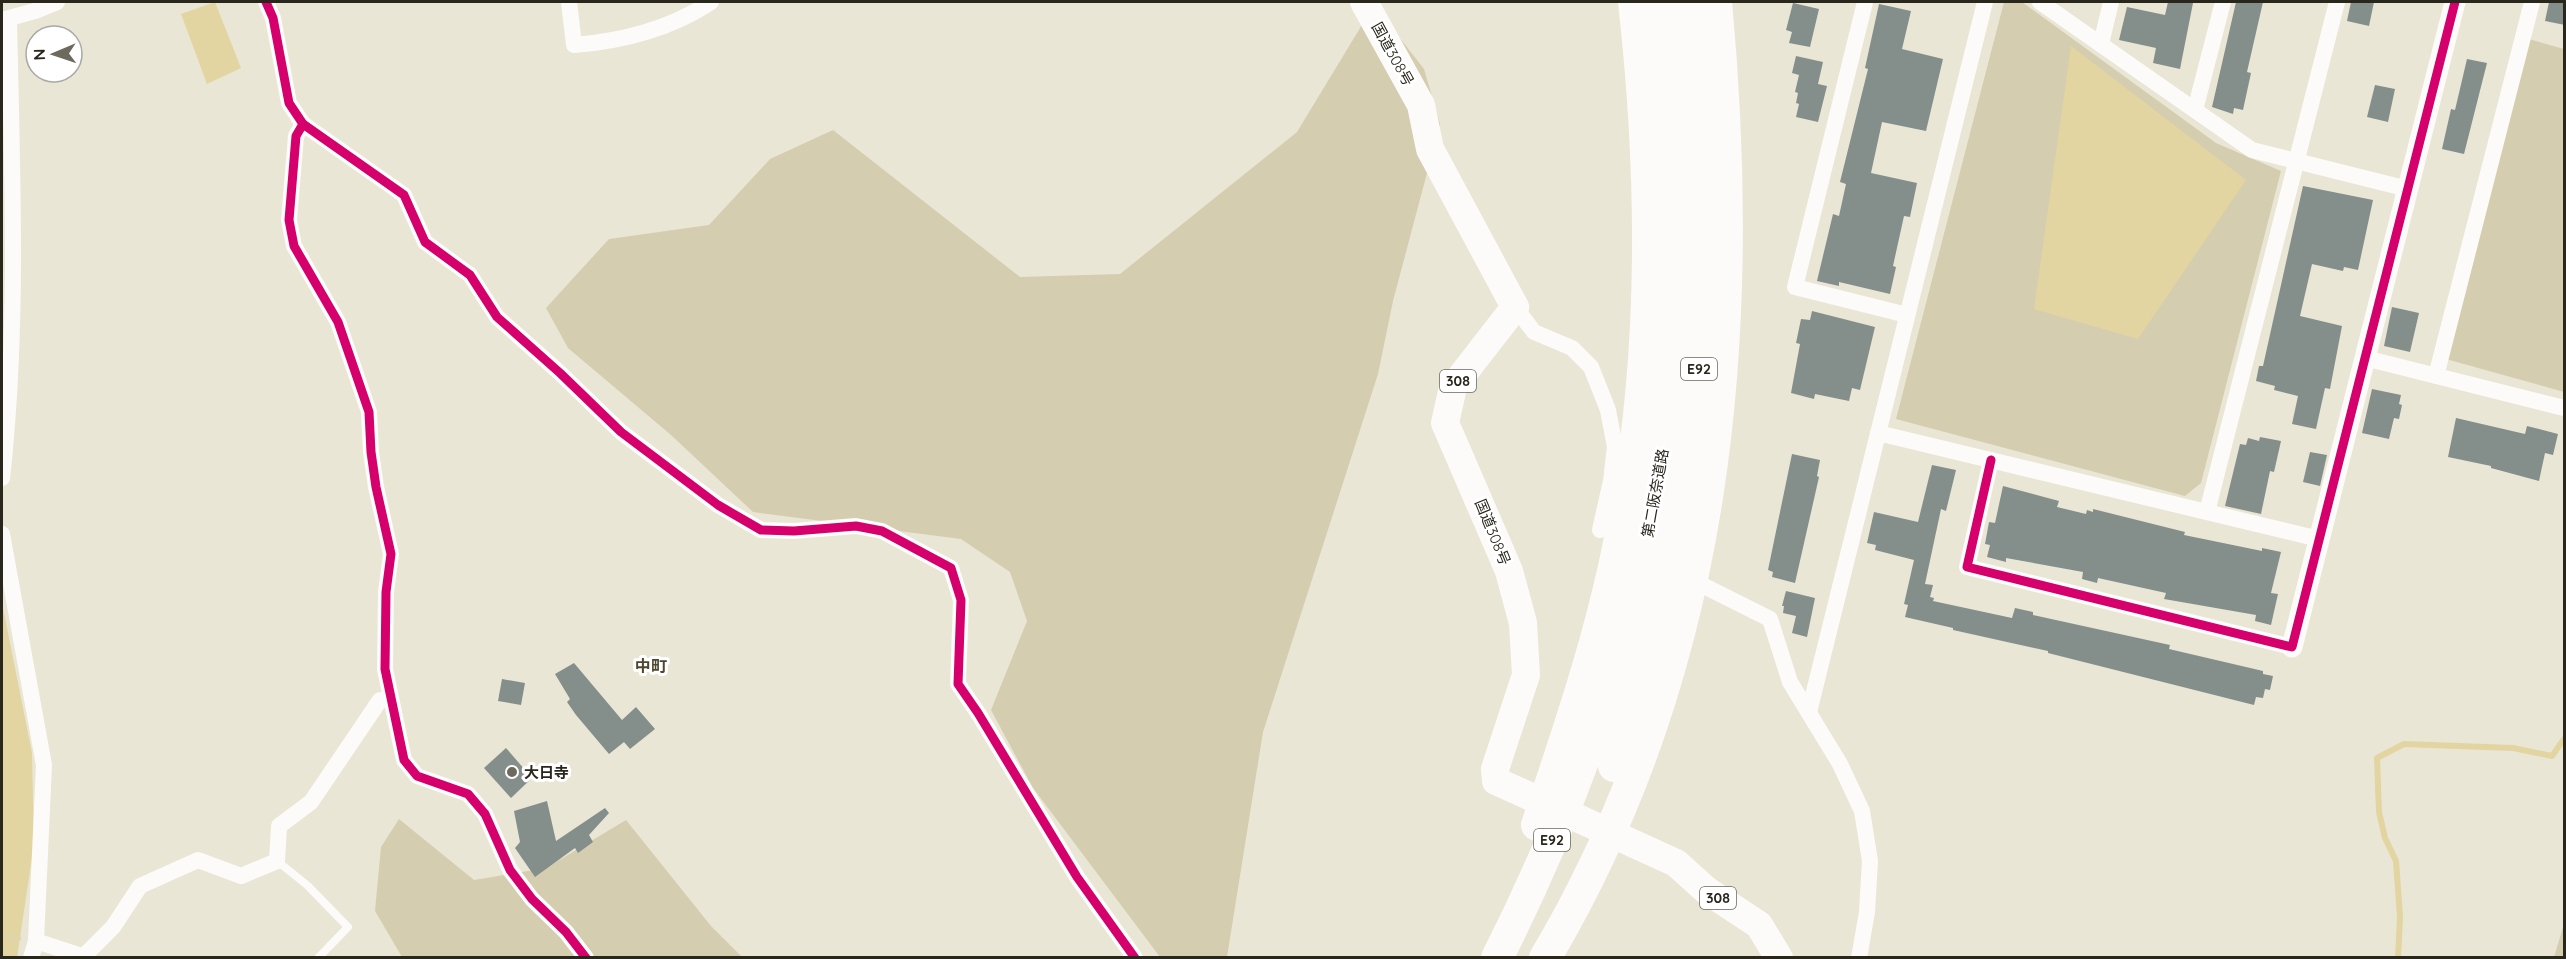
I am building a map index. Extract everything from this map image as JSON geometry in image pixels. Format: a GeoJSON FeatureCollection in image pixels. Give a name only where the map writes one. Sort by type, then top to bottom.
{"type":"FeatureCollection","features":[{"type":"Feature","properties":{"kind":"highway","name":"国道308号"},"geometry":{"type":"LineString","coordinates":[[1364,2],[1421,105],[1430,148],[1515,307],[1453,387],[1445,423],[1509,571],[1523,623],[1526,675],[1495,769],[1496,781],[1676,863],[1706,890],[1759,925],[1779,957]]}},
{"type":"Feature","properties":{"kind":"highway"},"geometry":{"type":"LineString","coordinates":[[1485,957],[1534,834],[1576,706],[1607,598],[1630,481],[1644,369],[1648,253],[1645,138],[1634,2]]}},
{"type":"Feature","properties":{"kind":"highway","name":"第二阪奈道路"},"geometry":{"type":"LineString","coordinates":[[1533,957],[1586,840],[1614,724],[1623,641],[1646,545],[1662,449],[1671,370],[1674,312],[1674,195],[1663,2]]}},
{"type":"Feature","properties":{"kind":"highway","name":"第二阪奈道路"},"geometry":{"type":"LineString","coordinates":[[1497,957],[1557,829],[1614,724],[1661,611],[1674,551],[1685,494],[1699,371],[1702,192],[1691,2]]}},
{"type":"Feature","properties":{"kind":"highway"},"geometry":{"type":"LineString","coordinates":[[1545,957],[1604,848],[1650,734],[1685,615],[1701,536],[1716,434],[1725,311],[1725,158],[1716,2]]}},
{"type":"Feature","properties":{"kind":"street"},"geometry":{"type":"LineString","coordinates":[[2,478],[11,364],[13,283],[5,20],[57,2]]}},
{"type":"Feature","properties":{"kind":"street"},"geometry":{"type":"LineString","coordinates":[[266,2],[273,18],[289,103],[303,124],[404,195],[425,242],[470,275],[497,317],[621,432],[718,505],[761,530],[794,531],[856,526],[882,531],[951,568],[961,600],[958,684],[978,713],[1077,877],[1135,957]]}},
{"type":"Feature","properties":{"kind":"street"},"geometry":{"type":"LineString","coordinates":[[568,2],[574,45],[599,43],[654,31],[688,16],[711,2]]}},
{"type":"Feature","properties":{"kind":"street"},"geometry":{"type":"LineString","coordinates":[[1865,2],[1796,287],[1907,315]]}},
{"type":"Feature","properties":{"kind":"street"},"geometry":{"type":"LineString","coordinates":[[1809,712],[1985,2]]}},
{"type":"Feature","properties":{"kind":"street"},"geometry":{"type":"LineString","coordinates":[[2040,2],[2252,150],[2408,189]]}},
{"type":"Feature","properties":{"kind":"street"},"geometry":{"type":"LineString","coordinates":[[2101,44],[2111,2]]}},
{"type":"Feature","properties":{"kind":"street"},"geometry":{"type":"LineString","coordinates":[[2195,110],[2223,2]]}},
{"type":"Feature","properties":{"kind":"street"},"geometry":{"type":"LineString","coordinates":[[2207,512],[2337,2]]}},
{"type":"Feature","properties":{"kind":"street"},"geometry":{"type":"LineString","coordinates":[[1991,460],[1967,567],[2292,647],[2455,2]]}},
{"type":"Feature","properties":{"kind":"street"},"geometry":{"type":"LineString","coordinates":[[2436,376],[2532,2]]}},
{"type":"Feature","properties":{"kind":"street"},"geometry":{"type":"LineString","coordinates":[[303,124],[296,136],[289,220],[294,246],[338,322],[369,412],[370,452],[391,554],[386,592],[386,669],[404,760],[417,776],[468,794],[485,814],[510,870],[532,900],[566,932],[585,957]]}},
{"type":"Feature","properties":{"kind":"street"},"geometry":{"type":"LineString","coordinates":[[1515,307],[1534,332],[1572,348],[1591,367],[1608,410],[1615,447],[1611,481],[1600,530]]}},
{"type":"Feature","properties":{"kind":"street"},"geometry":{"type":"LineString","coordinates":[[2365,358],[2565,408]]}},
{"type":"Feature","properties":{"kind":"street"},"geometry":{"type":"LineString","coordinates":[[1878,433],[2319,539]]}},
{"type":"Feature","properties":{"kind":"street"},"geometry":{"type":"LineString","coordinates":[[2,534],[44,765],[31,946],[87,956],[113,927],[140,886],[198,860],[241,876],[277,861],[279,826],[311,802],[380,700]]}},
{"type":"Feature","properties":{"kind":"street"},"geometry":{"type":"LineString","coordinates":[[1704,586],[1770,619],[1790,682],[1840,764],[1862,811],[1870,861],[1867,912],[1859,957]]}},
{"type":"Feature","properties":{"kind":"lane"},"geometry":{"type":"LineString","coordinates":[[277,861],[307,885],[348,927],[318,957]]}},
{"type":"Feature","properties":{"kind":"path"},"geometry":{"type":"LineString","coordinates":[[2,936],[31,946]]}},
{"type":"Feature","properties":{"kind":"shaded area"},"geometry":{"type":"Polygon","coordinates":[[[215,2],[241,68],[207,84],[181,14],[215,2]]]}},
{"type":"Feature","properties":{"kind":"shaded area"},"geometry":{"type":"Polygon","coordinates":[[[2004,2],[2022,2],[2216,143],[2281,171],[2201,483],[2185,496],[1896,419],[2004,2]]]}},
{"type":"Feature","properties":{"kind":"shaded area"},"geometry":{"type":"Polygon","coordinates":[[[1374,5],[1424,69],[1440,124],[1393,301],[1378,374],[1263,732],[1227,957],[1160,957],[1033,788],[991,710],[1027,621],[1010,572],[961,539],[753,512],[671,435],[568,348],[546,308],[609,239],[709,225],[770,159],[833,130],[1020,277],[1120,274],[1297,132],[1374,5]]]}},
{"type":"Feature","properties":{"kind":"shaded area"},"geometry":{"type":"Polygon","coordinates":[[[2529,39],[2564,49],[2564,392],[2446,359],[2529,39]]]}},
{"type":"Feature","properties":{"kind":"shaded area"},"geometry":{"type":"Polygon","coordinates":[[[2071,46],[2246,180],[2138,339],[2034,309],[2071,46]]]}},
{"type":"Feature","properties":{"kind":"shaded area"},"geometry":{"type":"Polygon","coordinates":[[[2,603],[32,753],[34,844],[17,958],[2,957],[2,603]]]}},
{"type":"Feature","properties":{"kind":"shaded area"},"geometry":{"type":"Polygon","coordinates":[[[399,819],[474,880],[546,868],[626,820],[711,926],[742,957],[402,957],[375,911],[381,847],[399,819]]]}},
{"type":"Feature","properties":{"kind":"shaded area"},"geometry":{"type":"Polygon","coordinates":[[[2564,924],[2564,957],[2554,957],[2564,924]]]}},
{"type":"Feature","properties":{"kind":"building"},"geometry":{"type":"Polygon","coordinates":[[[2168,2],[2193,3],[2180,69],[2153,63],[2156,48],[2119,40],[2127,7],[2165,15],[2168,2]]]}},
{"type":"Feature","properties":{"kind":"building"},"geometry":{"type":"Polygon","coordinates":[[[2236,2],[2263,2],[2247,72],[2251,73],[2243,110],[2234,108],[2233,114],[2212,107],[2236,2]]]}},
{"type":"Feature","properties":{"kind":"building"},"geometry":{"type":"Polygon","coordinates":[[[2351,2],[2374,2],[2369,26],[2347,21],[2351,2]]]}},
{"type":"Feature","properties":{"kind":"building"},"geometry":{"type":"Polygon","coordinates":[[[2549,2],[2565,2],[2565,25],[2545,21],[2549,2]]]}},
{"type":"Feature","properties":{"kind":"building"},"geometry":{"type":"Polygon","coordinates":[[[1793,3],[1819,9],[1810,47],[1789,43],[1792,32],[1786,30],[1793,3]]]}},
{"type":"Feature","properties":{"kind":"building"},"geometry":{"type":"Polygon","coordinates":[[[1879,4],[1911,11],[1902,49],[1943,59],[1926,131],[1882,122],[1871,173],[1917,183],[1910,217],[1904,216],[1893,266],[1896,267],[1890,294],[1839,282],[1839,286],[1817,281],[1833,214],[1839,216],[1846,184],[1840,182],[1868,69],[1865,68],[1879,4]]]}},
{"type":"Feature","properties":{"kind":"building"},"geometry":{"type":"Polygon","coordinates":[[[1796,56],[1823,62],[1818,84],[1827,86],[1818,122],[1796,117],[1799,104],[1796,103],[1798,93],[1795,92],[1799,75],[1792,73],[1796,56]]]}},
{"type":"Feature","properties":{"kind":"building"},"geometry":{"type":"Polygon","coordinates":[[[2467,59],[2487,63],[2464,154],[2442,149],[2451,109],[2455,110],[2467,59]]]}},
{"type":"Feature","properties":{"kind":"building"},"geometry":{"type":"Polygon","coordinates":[[[2375,85],[2395,89],[2388,122],[2367,117],[2375,85]]]}},
{"type":"Feature","properties":{"kind":"building"},"geometry":{"type":"Polygon","coordinates":[[[2303,186],[2373,200],[2358,270],[2344,267],[2343,271],[2312,264],[2300,316],[2342,326],[2330,389],[2325,388],[2316,429],[2292,424],[2298,396],[2274,390],[2275,386],[2256,381],[2259,366],[2263,366],[2303,186]]]}},
{"type":"Feature","properties":{"kind":"building"},"geometry":{"type":"Polygon","coordinates":[[[2392,307],[2419,313],[2410,352],[2384,346],[2392,307]]]}},
{"type":"Feature","properties":{"kind":"building"},"geometry":{"type":"Polygon","coordinates":[[[1812,311],[1875,327],[1860,390],[1852,388],[1849,401],[1815,394],[1814,399],[1791,393],[1800,344],[1796,343],[1801,319],[1810,320],[1812,311]]]}},
{"type":"Feature","properties":{"kind":"building"},"geometry":{"type":"Polygon","coordinates":[[[2372,389],[2401,395],[2399,404],[2402,405],[2399,419],[2394,418],[2389,439],[2362,433],[2372,389]]]}},
{"type":"Feature","properties":{"kind":"building"},"geometry":{"type":"Polygon","coordinates":[[[2456,418],[2525,434],[2527,426],[2558,434],[2553,455],[2545,453],[2539,481],[2491,468],[2491,466],[2448,457],[2456,418]]]}},
{"type":"Feature","properties":{"kind":"building"},"geometry":{"type":"Polygon","coordinates":[[[2260,437],[2281,441],[2274,472],[2270,471],[2261,514],[2225,506],[2240,444],[2246,445],[2248,438],[2259,441],[2260,437]]]}},
{"type":"Feature","properties":{"kind":"building"},"geometry":{"type":"Polygon","coordinates":[[[2310,452],[2327,455],[2320,486],[2303,482],[2310,452]]]}},
{"type":"Feature","properties":{"kind":"building"},"geometry":{"type":"Polygon","coordinates":[[[1792,454],[1820,460],[1817,476],[1819,477],[1795,583],[1772,577],[1773,572],[1768,570],[1792,454]]]}},
{"type":"Feature","properties":{"kind":"building"},"geometry":{"type":"Polygon","coordinates":[[[1932,465],[1956,470],[1946,511],[1941,509],[1925,584],[1933,585],[1930,597],[1934,598],[1933,601],[2012,618],[2015,608],[2033,612],[2033,615],[2170,645],[2169,649],[2263,671],[2263,674],[2273,676],[2270,690],[2265,689],[2263,698],[2256,697],[2254,705],[2048,653],[2048,651],[1905,617],[1908,605],[1904,604],[1914,560],[1875,550],[1876,545],[1867,543],[1874,512],[1918,522],[1932,465]]]}},
{"type":"Feature","properties":{"kind":"building"},"geometry":{"type":"Polygon","coordinates":[[[2003,486],[2059,501],[2057,507],[2086,514],[2087,510],[2093,512],[2093,509],[2185,532],[2184,535],[2262,551],[2262,548],[2281,552],[2271,593],[2278,594],[2271,625],[2255,621],[2256,615],[2164,599],[2166,593],[2098,578],[2097,583],[2082,579],[2083,572],[2006,558],[2006,562],[1987,557],[1990,545],[1985,544],[1989,522],[1995,523],[2003,486]]]}},
{"type":"Feature","properties":{"kind":"building"},"geometry":{"type":"Polygon","coordinates":[[[1786,591],[1815,598],[1807,637],[1792,633],[1796,616],[1783,613],[1784,606],[1782,606],[1786,591]]]}},
{"type":"Feature","properties":{"kind":"building"},"geometry":{"type":"Polygon","coordinates":[[[574,663],[622,720],[636,707],[655,729],[630,749],[624,742],[609,754],[567,702],[570,699],[555,674],[574,663]]]}},
{"type":"Feature","properties":{"kind":"building"},"geometry":{"type":"Polygon","coordinates":[[[502,679],[525,683],[521,705],[498,701],[502,679]]]}},
{"type":"Feature","properties":{"kind":"building"},"geometry":{"type":"Polygon","coordinates":[[[506,748],[532,778],[511,798],[484,768],[506,748]]]}},
{"type":"Feature","properties":{"kind":"building"},"geometry":{"type":"Polygon","coordinates":[[[547,801],[556,841],[605,808],[609,813],[589,835],[593,842],[578,853],[575,848],[535,877],[515,848],[520,842],[514,811],[547,801]]]}},
{"type":"Feature","properties":{"kind":"waterway"},"geometry":{"type":"LineString","coordinates":[[2398,958],[2400,917],[2396,861],[2385,838],[2379,812],[2377,758],[2404,744],[2513,748],[2552,756],[2564,739]]}},
{"type":"Feature","properties":{"kind":"cycle path"},"geometry":{"type":"LineString","coordinates":[[266,2],[273,18],[289,103],[303,124],[404,195],[425,242],[470,275],[497,317],[621,432],[718,505],[761,530],[794,531],[856,526],[882,531],[951,568],[961,600],[958,684],[978,713],[1077,877],[1135,958]]}},
{"type":"Feature","properties":{"kind":"cycle path"},"geometry":{"type":"LineString","coordinates":[[1991,460],[1967,567],[2292,647],[2455,2]]}},
{"type":"Feature","properties":{"kind":"cycle path"},"geometry":{"type":"LineString","coordinates":[[303,124],[296,136],[289,220],[294,246],[338,322],[369,412],[376,487],[391,554],[386,592],[385,669],[404,760],[417,776],[468,794],[485,814],[510,870],[532,899],[566,932],[586,958]]}},
{"type":"Feature","properties":{"kind":"place","name":"大日寺"},"geometry":{"type":"Point","coordinates":[512,772]}},
{"type":"Feature","properties":{"kind":"district","name":"中町"},"geometry":{"type":"Point","coordinates":[651,666]}}]}
